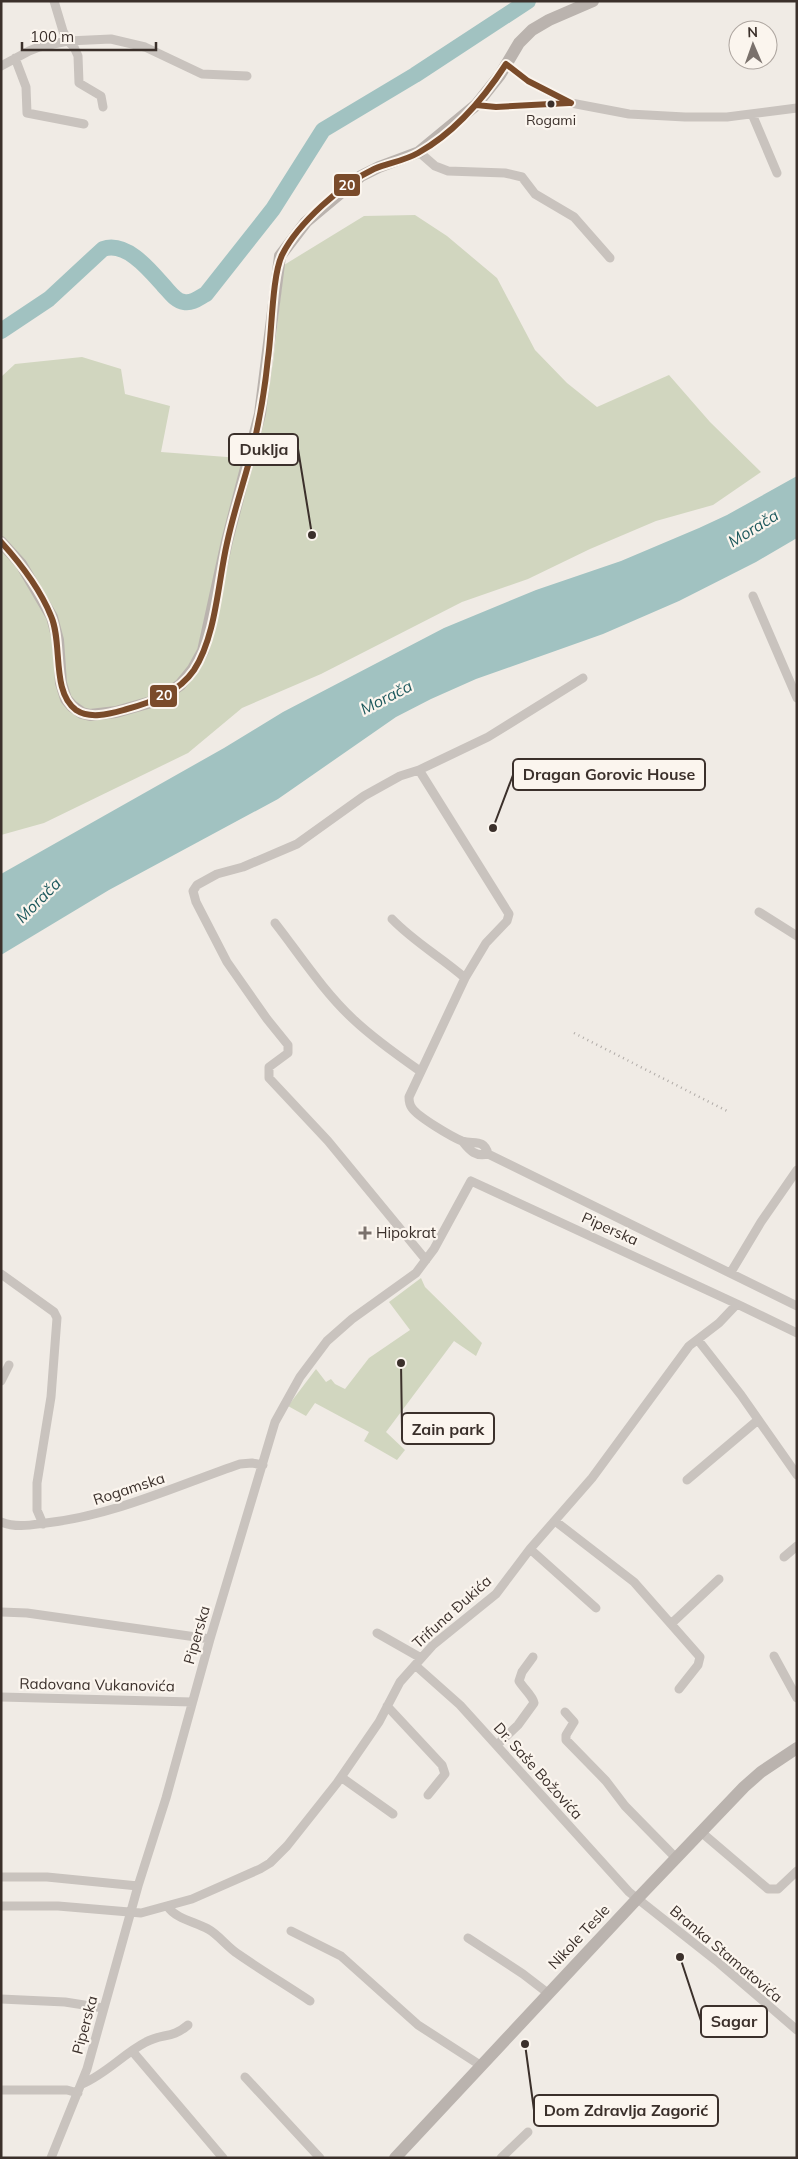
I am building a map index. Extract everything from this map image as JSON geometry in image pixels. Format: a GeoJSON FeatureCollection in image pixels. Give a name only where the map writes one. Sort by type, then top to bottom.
{"type":"FeatureCollection","features":[{"type":"Feature","properties":{"kind":"street"},"geometry":{"type":"LineString","coordinates":[[54,1],[62,31],[78,56],[79,83],[101,96],[103,106]]}},
{"type":"Feature","properties":{"kind":"street"},"geometry":{"type":"LineString","coordinates":[[1,542],[21,564],[52,617],[58,640],[61,683],[66,699],[72,706],[82,713],[116,712],[158,700],[180,685],[199,660],[205,644],[227,541],[260,414],[280,256],[306,222],[361,176],[418,152],[476,105],[519,43],[532,30],[549,20],[593,1]]}},
{"type":"Feature","properties":{"kind":"street"},"geometry":{"type":"LineString","coordinates":[[1,66],[39,47],[68,41],[120,40],[145,47],[202,74],[247,76]]}},
{"type":"Feature","properties":{"kind":"street"},"geometry":{"type":"LineString","coordinates":[[15,58],[26,87],[27,113],[84,124]]}},
{"type":"Feature","properties":{"kind":"street"},"geometry":{"type":"LineString","coordinates":[[506,64],[528,81],[570,103]]}},
{"type":"Feature","properties":{"kind":"street"},"geometry":{"type":"LineString","coordinates":[[476,105],[570,103],[638,115],[727,118],[797,108]]}},
{"type":"Feature","properties":{"kind":"street"},"geometry":{"type":"LineString","coordinates":[[752,114],[777,173]]}},
{"type":"Feature","properties":{"kind":"street"},"geometry":{"type":"LineString","coordinates":[[418,152],[435,166],[448,171],[505,173],[522,177],[535,194],[574,217],[610,258]]}},
{"type":"Feature","properties":{"kind":"street"},"geometry":{"type":"LineString","coordinates":[[753,596],[797,698]]}},
{"type":"Feature","properties":{"kind":"street"},"geometry":{"type":"LineString","coordinates":[[426,1260],[328,1142],[268,1078],[269,1067],[288,1053],[288,1045],[267,1019],[227,962],[196,902],[193,891],[197,885],[217,874],[242,867],[297,844],[364,796],[400,776],[419,770],[488,737],[583,678]]}},
{"type":"Feature","properties":{"kind":"street"},"geometry":{"type":"LineString","coordinates":[[419,770],[509,914],[507,921],[486,943],[465,978],[420,1071],[409,1097],[410,1105],[421,1117],[463,1142],[479,1143],[485,1147],[488,1154],[797,1306]]}},
{"type":"Feature","properties":{"kind":"street"},"geometry":{"type":"LineString","coordinates":[[759,912],[797,936]]}},
{"type":"Feature","properties":{"kind":"street"},"geometry":{"type":"LineString","coordinates":[[392,919],[408,935],[444,960],[465,978]]}},
{"type":"Feature","properties":{"kind":"street"},"geometry":{"type":"LineString","coordinates":[[275,923],[328,992],[352,1018],[420,1071]]}},
{"type":"Feature","properties":{"kind":"street"},"geometry":{"type":"LineString","coordinates":[[731,1272],[761,1222],[797,1170]]}},
{"type":"Feature","properties":{"kind":"street","name":"Piperska"},"geometry":{"type":"LineString","coordinates":[[51,2158],[80,2088],[138,1886],[166,1798],[210,1639],[278,1416],[300,1377],[315,1356],[341,1327],[416,1273],[434,1249],[472,1178],[797,1333]]}},
{"type":"Feature","properties":{"kind":"street"},"geometry":{"type":"LineString","coordinates":[[1,1274],[54,1312],[57,1318],[51,1397],[36,1491],[37,1510],[42,1524]]}},
{"type":"Feature","properties":{"kind":"street","name":"Trifuna Đukića"},"geometry":{"type":"LineString","coordinates":[[1,1906],[58,1906],[130,1913],[168,1906],[192,1898],[252,1873],[270,1863],[287,1846],[341,1777],[379,1722],[400,1682],[433,1645],[496,1594],[530,1549],[592,1478],[689,1346],[719,1323],[736,1304]]}},
{"type":"Feature","properties":{"kind":"street"},"geometry":{"type":"LineString","coordinates":[[698,1340],[797,1474]]}},
{"type":"Feature","properties":{"kind":"street"},"geometry":{"type":"LineString","coordinates":[[1,1381],[9,1365]]}},
{"type":"Feature","properties":{"kind":"street"},"geometry":{"type":"LineString","coordinates":[[687,1480],[758,1420]]}},
{"type":"Feature","properties":{"kind":"street","name":"Rogamska"},"geometry":{"type":"LineString","coordinates":[[1,1522],[16,1526],[42,1524],[106,1512],[240,1464],[252,1463],[263,1465]]}},
{"type":"Feature","properties":{"kind":"street"},"geometry":{"type":"LineString","coordinates":[[555,1522],[634,1582],[700,1657],[698,1665],[679,1690]]}},
{"type":"Feature","properties":{"kind":"street"},"geometry":{"type":"LineString","coordinates":[[784,1557],[797,1546]]}},
{"type":"Feature","properties":{"kind":"street"},"geometry":{"type":"LineString","coordinates":[[530,1549],[596,1608]]}},
{"type":"Feature","properties":{"kind":"street"},"geometry":{"type":"LineString","coordinates":[[672,1623],[719,1579]]}},
{"type":"Feature","properties":{"kind":"street"},"geometry":{"type":"LineString","coordinates":[[1,1612],[27,1613],[210,1639]]}},
{"type":"Feature","properties":{"kind":"street","name":"Dr. Saše Božovića"},"geometry":{"type":"LineString","coordinates":[[377,1634],[418,1661],[637,1899]]}},
{"type":"Feature","properties":{"kind":"street"},"geometry":{"type":"LineString","coordinates":[[774,1656],[797,1698]]}},
{"type":"Feature","properties":{"kind":"street"},"geometry":{"type":"LineString","coordinates":[[497,1745],[518,1725],[534,1703],[534,1699],[524,1690],[520,1681],[522,1672],[533,1657]]}},
{"type":"Feature","properties":{"kind":"street","name":"Radovana Vukanovića"},"geometry":{"type":"LineString","coordinates":[[1,1697],[192,1702]]}},
{"type":"Feature","properties":{"kind":"street"},"geometry":{"type":"LineString","coordinates":[[387,1706],[442,1765],[444,1774],[428,1795]]}},
{"type":"Feature","properties":{"kind":"street"},"geometry":{"type":"LineString","coordinates":[[565,1712],[574,1722],[566,1735],[566,1740],[606,1781],[625,1806],[676,1858]]}},
{"type":"Feature","properties":{"kind":"street","name":"Nikole Tesle"},"geometry":{"type":"LineString","coordinates":[[400,2156],[480,2065],[701,1832],[761,1772],[797,1748]]}},
{"type":"Feature","properties":{"kind":"street"},"geometry":{"type":"LineString","coordinates":[[341,1777],[393,1814]]}},
{"type":"Feature","properties":{"kind":"street"},"geometry":{"type":"LineString","coordinates":[[701,1832],[768,1889],[778,1889],[797,1871]]}},
{"type":"Feature","properties":{"kind":"street"},"geometry":{"type":"LineString","coordinates":[[1,1877],[47,1877],[138,1886]]}},
{"type":"Feature","properties":{"kind":"street","name":"Branka Stamatovića"},"geometry":{"type":"LineString","coordinates":[[637,1899],[719,1963],[797,2030]]}},
{"type":"Feature","properties":{"kind":"street"},"geometry":{"type":"LineString","coordinates":[[168,1906],[171,1912],[215,1934],[238,1954],[310,2001]]}},
{"type":"Feature","properties":{"kind":"street"},"geometry":{"type":"LineString","coordinates":[[291,1931],[341,1956],[418,2025],[480,2065]]}},
{"type":"Feature","properties":{"kind":"street"},"geometry":{"type":"LineString","coordinates":[[468,1938],[549,1994]]}},
{"type":"Feature","properties":{"kind":"street"},"geometry":{"type":"LineString","coordinates":[[1,1999],[65,2002],[103,2008]]}},
{"type":"Feature","properties":{"kind":"street"},"geometry":{"type":"LineString","coordinates":[[1,2090],[67,2090],[80,2088],[148,2040],[175,2035],[188,2025]]}},
{"type":"Feature","properties":{"kind":"street"},"geometry":{"type":"LineString","coordinates":[[133,2052],[224,2158]]}},
{"type":"Feature","properties":{"kind":"street"},"geometry":{"type":"LineString","coordinates":[[245,2077],[320,2158]]}},
{"type":"Feature","properties":{"kind":"street"},"geometry":{"type":"LineString","coordinates":[[501,2158],[528,2132]]}},
{"type":"Feature","properties":{"kind":"green space"},"geometry":{"type":"Polygon","coordinates":[[[415,215],[447,236],[497,278],[535,350],[567,383],[597,407],[669,375],[710,422],[761,472],[713,505],[656,521],[590,549],[528,579],[462,602],[321,674],[242,708],[188,753],[44,823],[1,835],[1,377],[15,364],[82,357],[121,369],[125,394],[170,406],[161,452],[253,459],[273,363],[284,265],[364,216],[415,215]]]}},
{"type":"Feature","properties":{"kind":"green space"},"geometry":{"type":"Polygon","coordinates":[[[421,1278],[425,1287],[482,1343],[476,1356],[454,1341],[386,1432],[405,1450],[397,1460],[364,1441],[369,1432],[315,1403],[306,1416],[288,1406],[316,1369],[326,1382],[331,1379],[335,1384],[345,1389],[369,1358],[410,1330],[389,1302],[421,1278]]]}},
{"type":"Feature","properties":{"kind":"water","name":"Morača"},"geometry":{"type":"Polygon","coordinates":[[[797,476],[797,538],[756,562],[679,601],[603,634],[476,679],[396,717],[278,799],[109,890],[1,955],[1,874],[224,748],[283,712],[444,628],[536,590],[621,561],[699,528],[727,515],[797,476]]]}},
{"type":"Feature","properties":{"kind":"waterway"},"geometry":{"type":"LineString","coordinates":[[1,331],[49,299],[103,249],[120,249],[136,258],[178,300],[190,302],[206,294],[273,209],[323,130],[415,75],[528,1]]}},
{"type":"Feature","properties":{"kind":"railway"},"geometry":{"type":"LineString","coordinates":[[574,1033],[727,1111]]}},
{"type":"Feature","properties":{"kind":"transit line","name":"20"},"geometry":{"type":"LineString","coordinates":[[1,542],[29,577],[51,616],[63,692],[68,702],[76,710],[88,715],[102,715],[115,712],[156,699],[181,684],[194,670],[212,625],[230,531],[260,414],[267,369],[276,276],[282,255],[289,243],[310,218],[348,184],[374,169],[413,156],[444,135],[478,102],[506,64],[528,81],[571,103]]}},
{"type":"Feature","properties":{"kind":"transit line","name":"20"},"geometry":{"type":"LineString","coordinates":[[476,105],[496,107],[569,103]]}},
{"type":"Feature","properties":{"kind":"place","name":"Rogami"},"geometry":{"type":"Point","coordinates":[551,104]}},
{"type":"Feature","properties":{"kind":"place","name":"Duklja"},"geometry":{"type":"Point","coordinates":[312,535]}},
{"type":"Feature","properties":{"kind":"place","name":"Dragan Gorovic House"},"geometry":{"type":"Point","coordinates":[493,828]}},
{"type":"Feature","properties":{"kind":"place","name":"Hipokrat"},"geometry":{"type":"Point","coordinates":[365,1233]}},
{"type":"Feature","properties":{"kind":"place","name":"Zain park"},"geometry":{"type":"Point","coordinates":[401,1363]}},
{"type":"Feature","properties":{"kind":"place","name":"Sagar"},"geometry":{"type":"Point","coordinates":[680,1957]}},
{"type":"Feature","properties":{"kind":"place","name":"Dom Zdravlja Zagorić"},"geometry":{"type":"Point","coordinates":[525,2044]}}]}
